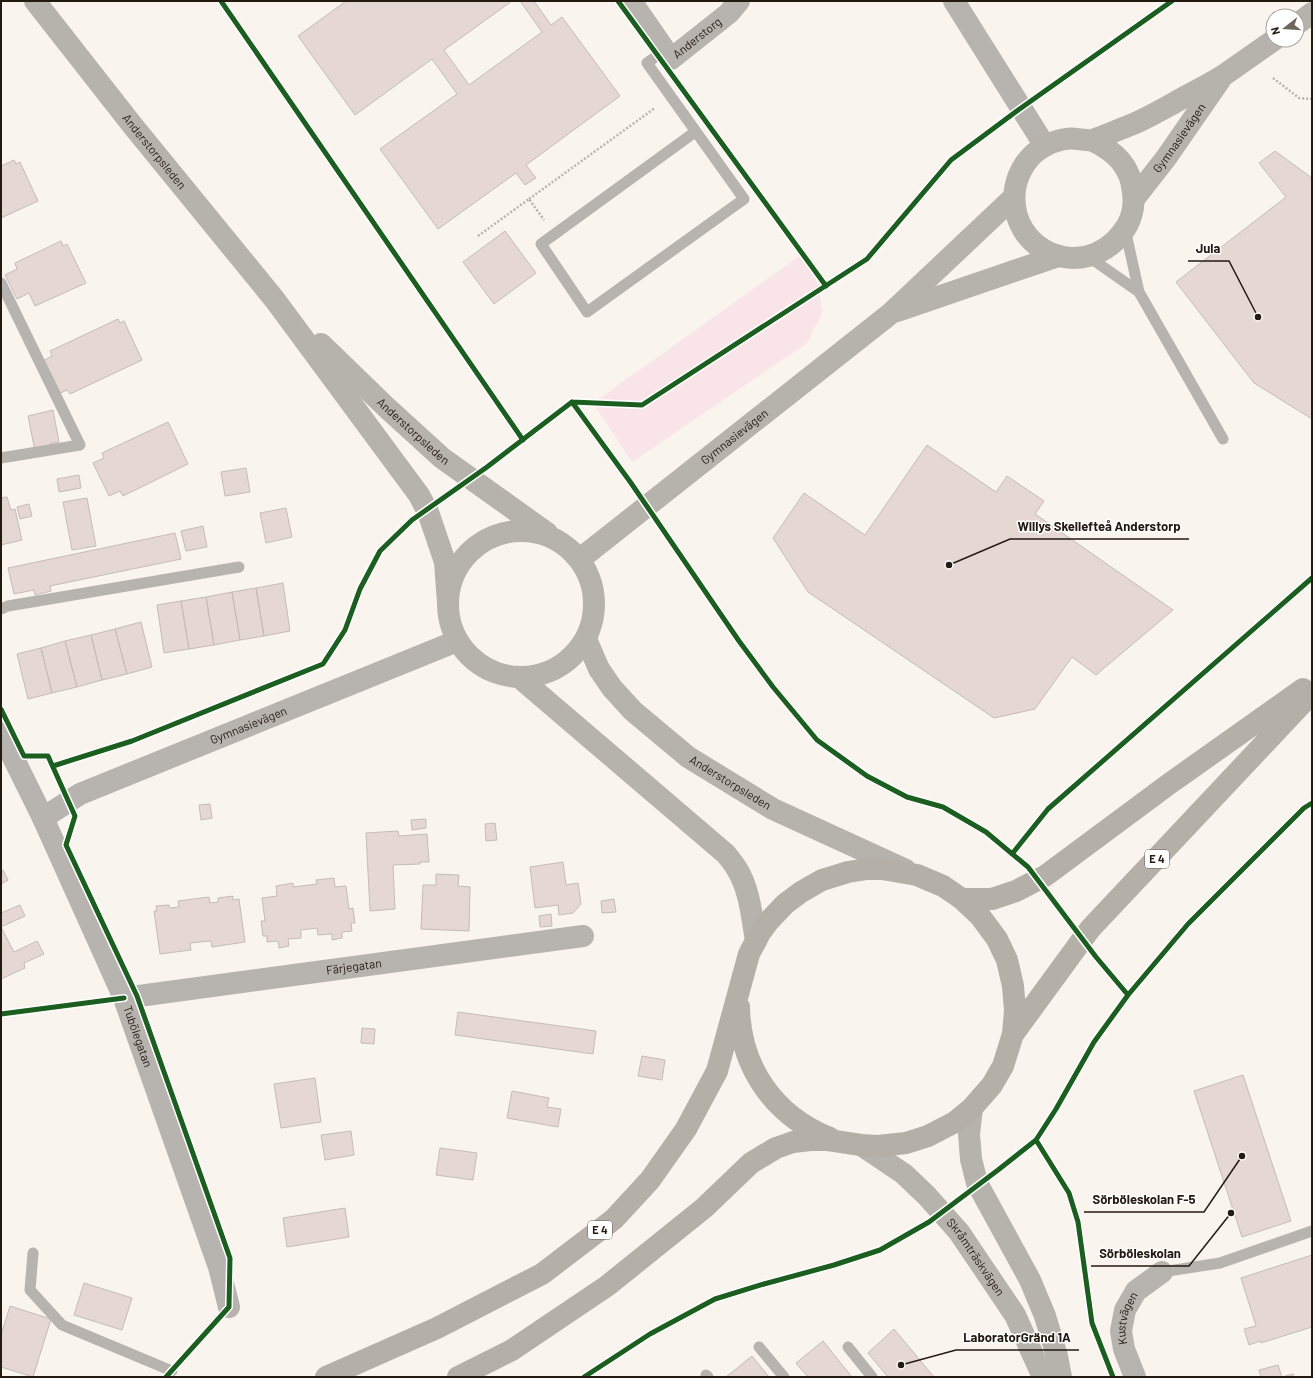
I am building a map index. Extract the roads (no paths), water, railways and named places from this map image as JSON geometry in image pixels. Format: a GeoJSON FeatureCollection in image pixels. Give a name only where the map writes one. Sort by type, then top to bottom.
{"type":"FeatureCollection","features":[{"type":"Feature","properties":{"kind":"highway"},"geometry":{"type":"LineString","coordinates":[[962,899],[992,899],[1016,891],[1044,876],[1169,784],[1312,683]]}},
{"type":"Feature","properties":{"kind":"highway","name":"E 4"},"geometry":{"type":"LineString","coordinates":[[1013,1034],[1090,929],[1312,693]]}},
{"type":"Feature","properties":{"kind":"highway"},"geometry":{"type":"LineString","coordinates":[[458,1377],[512,1350],[607,1286],[704,1208],[751,1163],[776,1148],[793,1142],[811,1140],[828,1140],[855,1144],[878,1146],[906,1143],[928,1136],[955,1122],[972,1108],[992,1085],[1007,1054],[1013,1034],[1015,1010],[1014,986],[1007,960],[997,939],[980,916],[962,899],[943,886],[917,875],[882,869],[848,872],[822,880],[801,892],[785,904],[768,922],[756,942],[746,963],[739,999],[740,1023],[747,1054],[754,1070],[768,1092],[790,1115],[819,1134],[855,1144]]}},
{"type":"Feature","properties":{"kind":"highway","name":"E 4"},"geometry":{"type":"LineString","coordinates":[[326,1377],[437,1328],[542,1274],[614,1219],[650,1180],[686,1129],[717,1072],[746,963]]}},
{"type":"Feature","properties":{"kind":"main road","name":"Anderstorpsleden"},"geometry":{"type":"LineString","coordinates":[[35,1],[133,126],[275,300],[419,495],[428,512],[445,562],[448,603]]}},
{"type":"Feature","properties":{"kind":"main road","name":"Gymnasievägen"},"geometry":{"type":"LineString","coordinates":[[1090,140],[1138,123],[1223,76],[1265,46]]}},
{"type":"Feature","properties":{"kind":"main road","name":"Gymnasievägen"},"geometry":{"type":"LineString","coordinates":[[1134,199],[1166,158],[1223,76]]}},
{"type":"Feature","properties":{"kind":"main road"},"geometry":{"type":"LineString","coordinates":[[1075,138],[1090,140],[1105,147],[1117,157],[1127,169],[1132,184],[1134,199],[1132,215],[1125,229],[1116,241],[1103,251],[1089,257],[1073,258],[1058,256],[1043,250],[1031,240],[1022,228],[1016,213],[1014,197],[1016,182],[1022,168],[1032,155],[1045,146],[1059,140],[1075,138]]}},
{"type":"Feature","properties":{"kind":"main road","name":"Gymnasievägen"},"geometry":{"type":"LineString","coordinates":[[572,552],[890,314],[1014,197]]}},
{"type":"Feature","properties":{"kind":"main road","name":"Gymnasievägen"},"geometry":{"type":"LineString","coordinates":[[890,314],[1058,256]]}},
{"type":"Feature","properties":{"kind":"main road","name":"Anderstorpsleden"},"geometry":{"type":"LineString","coordinates":[[275,300],[386,407],[442,458],[572,552]]}},
{"type":"Feature","properties":{"kind":"main road"},"geometry":{"type":"LineString","coordinates":[[512,531],[530,531],[554,538],[572,552],[590,578],[594,598],[594,613],[591,629],[586,639],[572,657],[554,670],[534,677],[520,678],[503,676],[484,668],[474,661],[457,641],[448,614],[448,591],[457,568],[464,557],[472,549],[490,537],[512,531]]}},
{"type":"Feature","properties":{"kind":"main road","name":"Anderstorpsleden"},"geometry":{"type":"LineString","coordinates":[[586,639],[600,669],[612,688],[633,711],[688,757],[773,809],[917,875]]}},
{"type":"Feature","properties":{"kind":"main road"},"geometry":{"type":"LineString","coordinates":[[520,678],[726,854],[738,870],[745,886],[751,909],[756,942]]}},
{"type":"Feature","properties":{"kind":"main road"},"geometry":{"type":"LineString","coordinates":[[972,1108],[969,1134],[971,1159],[977,1183],[1030,1280],[1045,1316],[1057,1356],[1061,1377]]}},
{"type":"Feature","properties":{"kind":"main road","name":"Skråmträskvägen"},"geometry":{"type":"LineString","coordinates":[[855,1144],[904,1174],[927,1196],[959,1232],[1015,1315],[1043,1377]]}},
{"type":"Feature","properties":{"kind":"street","name":"Anderstorg"},"geometry":{"type":"LineString","coordinates":[[630,1],[671,59],[729,13],[739,1]]}},
{"type":"Feature","properties":{"kind":"street"},"geometry":{"type":"LineString","coordinates":[[954,1],[1045,146]]}},
{"type":"Feature","properties":{"kind":"street","name":"Gymnasievägen"},"geometry":{"type":"LineString","coordinates":[[43,818],[80,794],[457,641]]}},
{"type":"Feature","properties":{"kind":"street","name":"Tubölegatan"},"geometry":{"type":"LineString","coordinates":[[1,733],[43,818],[124,998],[216,1259],[230,1307]]}},
{"type":"Feature","properties":{"kind":"street","name":"Färjegatan"},"geometry":{"type":"LineString","coordinates":[[124,998],[583,936]]}},
{"type":"Feature","properties":{"kind":"street","name":"Kustvägen"},"geometry":{"type":"LineString","coordinates":[[1135,1377],[1124,1349],[1121,1331],[1124,1310],[1136,1291],[1162,1272]]}},
{"type":"Feature","properties":{"kind":"lane"},"geometry":{"type":"LineString","coordinates":[[665,50],[647,63],[744,200],[587,312],[541,244],[695,132]]}},
{"type":"Feature","properties":{"kind":"lane"},"geometry":{"type":"LineString","coordinates":[[1125,229],[1139,292],[1223,439]]}},
{"type":"Feature","properties":{"kind":"lane"},"geometry":{"type":"LineString","coordinates":[[1089,257],[1139,292]]}},
{"type":"Feature","properties":{"kind":"lane"},"geometry":{"type":"LineString","coordinates":[[1,283],[80,444],[1,458]]}},
{"type":"Feature","properties":{"kind":"lane"},"geometry":{"type":"LineString","coordinates":[[1,609],[8,606],[239,566]]}},
{"type":"Feature","properties":{"kind":"lane"},"geometry":{"type":"LineString","coordinates":[[1162,1272],[1220,1262],[1312,1232]]}},
{"type":"Feature","properties":{"kind":"lane"},"geometry":{"type":"LineString","coordinates":[[33,1252],[30,1290],[62,1325],[172,1371]]}},
{"type":"Feature","properties":{"kind":"lane"},"geometry":{"type":"LineString","coordinates":[[759,1347],[784,1377]]}},
{"type":"Feature","properties":{"kind":"lane"},"geometry":{"type":"LineString","coordinates":[[848,1347],[872,1377]]}},
{"type":"Feature","properties":{"kind":"place","name":"Jula"},"geometry":{"type":"Point","coordinates":[1258,317]}},
{"type":"Feature","properties":{"kind":"place","name":"Willys Skellefteå Anderstorp"},"geometry":{"type":"Point","coordinates":[949,565]}},
{"type":"Feature","properties":{"kind":"place","name":"Sörböleskolan F-5"},"geometry":{"type":"Point","coordinates":[1242,1156]}},
{"type":"Feature","properties":{"kind":"place","name":"Sörböleskolan"},"geometry":{"type":"Point","coordinates":[1231,1213]}},
{"type":"Feature","properties":{"kind":"place","name":"LaboratorGränd 1A"},"geometry":{"type":"Point","coordinates":[901,1365]}}]}
